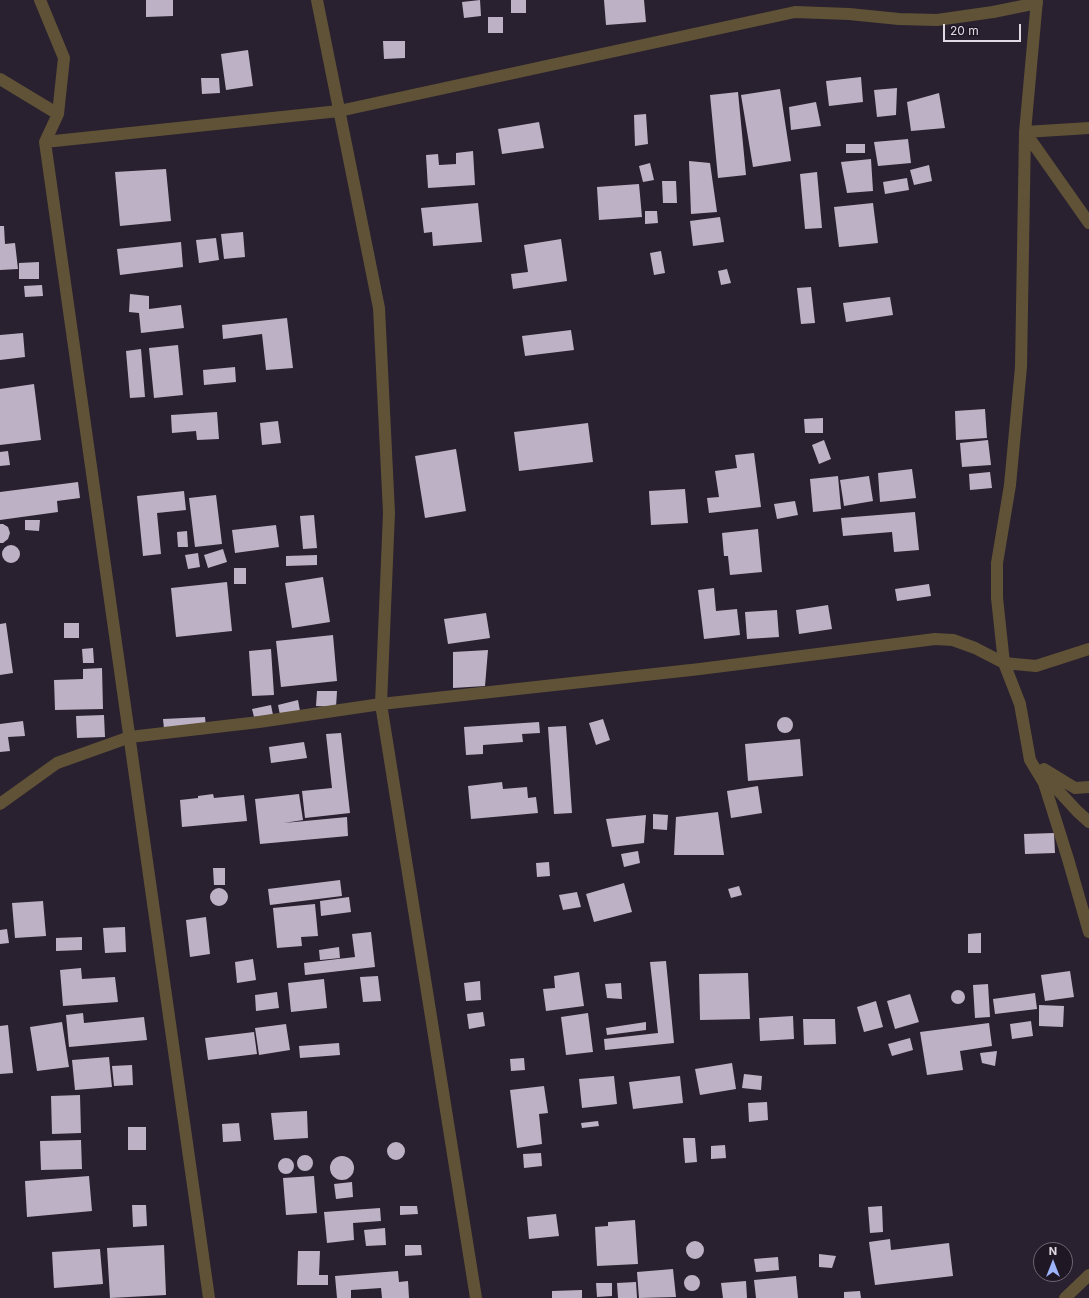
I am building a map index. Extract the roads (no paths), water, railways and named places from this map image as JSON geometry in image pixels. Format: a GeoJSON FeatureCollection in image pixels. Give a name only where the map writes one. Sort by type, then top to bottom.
{"type":"FeatureCollection","features":[{"type":"Feature","properties":{"kind":"street"},"geometry":{"type":"LineString","coordinates":[[40,0],[64,58],[58,114],[45,142],[209,1298]]}},
{"type":"Feature","properties":{"kind":"street"},"geometry":{"type":"LineString","coordinates":[[317,0],[379,308],[389,513],[381,704],[476,1298]]}},
{"type":"Feature","properties":{"kind":"street"},"geometry":{"type":"LineString","coordinates":[[45,142],[339,111],[795,12],[937,20],[993,12],[1037,1],[1025,132],[1021,367],[1010,485],[998,563],[998,598],[1004,663],[1020,704],[1030,760],[1044,783],[1089,932]]}},
{"type":"Feature","properties":{"kind":"street"},"geometry":{"type":"LineString","coordinates":[[0,79],[58,114]]}},
{"type":"Feature","properties":{"kind":"street"},"geometry":{"type":"LineString","coordinates":[[1025,132],[1089,128]]}},
{"type":"Feature","properties":{"kind":"street"},"geometry":{"type":"LineString","coordinates":[[1025,132],[1089,223]]}},
{"type":"Feature","properties":{"kind":"street"},"geometry":{"type":"LineString","coordinates":[[0,804],[57,764],[130,737],[259,722],[381,704],[700,669],[935,639],[954,640],[975,648],[1004,663],[1036,666],[1089,649]]}},
{"type":"Feature","properties":{"kind":"street"},"geometry":{"type":"LineString","coordinates":[[1030,760],[1075,788],[1089,787]]}},
{"type":"Feature","properties":{"kind":"street"},"geometry":{"type":"LineString","coordinates":[[1030,760],[1089,822]]}},
{"type":"Feature","properties":{"kind":"street"},"geometry":{"type":"LineString","coordinates":[[1065,1298],[1089,1274]]}}]}
